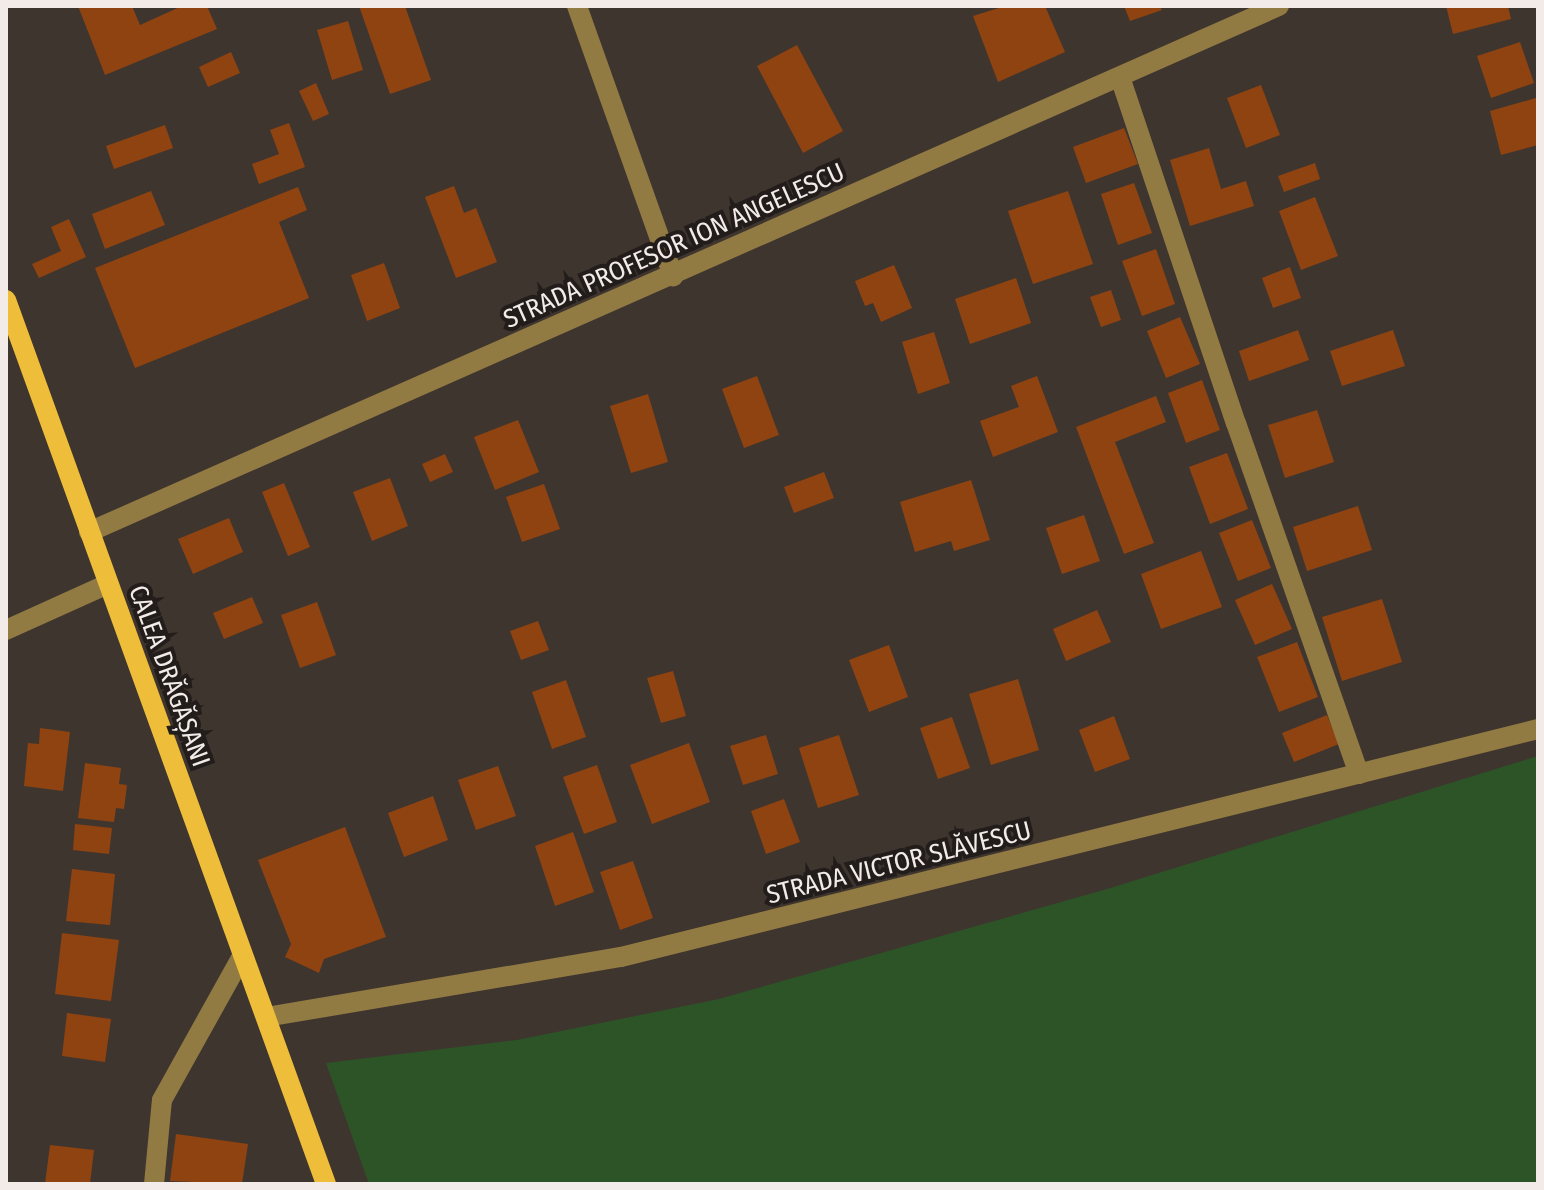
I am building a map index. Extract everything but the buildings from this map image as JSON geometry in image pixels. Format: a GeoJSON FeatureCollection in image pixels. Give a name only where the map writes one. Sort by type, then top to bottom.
{"type":"FeatureCollection","features":[{"type":"Feature","properties":{"kind":"main road","name":"CALEA DRĂGĂȘANI"},"geometry":{"type":"LineString","coordinates":[[6,300],[326,1184]]}},
{"type":"Feature","properties":{"kind":"street"},"geometry":{"type":"LineString","coordinates":[[577,6],[673,276]]}},
{"type":"Feature","properties":{"kind":"street","name":"STRADA PROFESOR ION ANGELESCU"},"geometry":{"type":"LineString","coordinates":[[89,532],[1279,6]]}},
{"type":"Feature","properties":{"kind":"street"},"geometry":{"type":"LineString","coordinates":[[1120,77],[1236,423],[1359,774]]}},
{"type":"Feature","properties":{"kind":"street"},"geometry":{"type":"LineString","coordinates":[[6,630],[108,584]]}},
{"type":"Feature","properties":{"kind":"street","name":"STRADA VICTOR SLĂVESCU"},"geometry":{"type":"LineString","coordinates":[[266,1017],[621,957],[1538,729]]}},
{"type":"Feature","properties":{"kind":"street"},"geometry":{"type":"LineString","coordinates":[[154,1184],[162,1100],[242,956]]}},
{"type":"Feature","properties":{"kind":"green space"},"geometry":{"type":"Polygon","coordinates":[[[1538,756],[1538,1184],[369,1184],[326,1063],[517,1040],[719,999],[1107,889],[1538,756]]]}}]}
